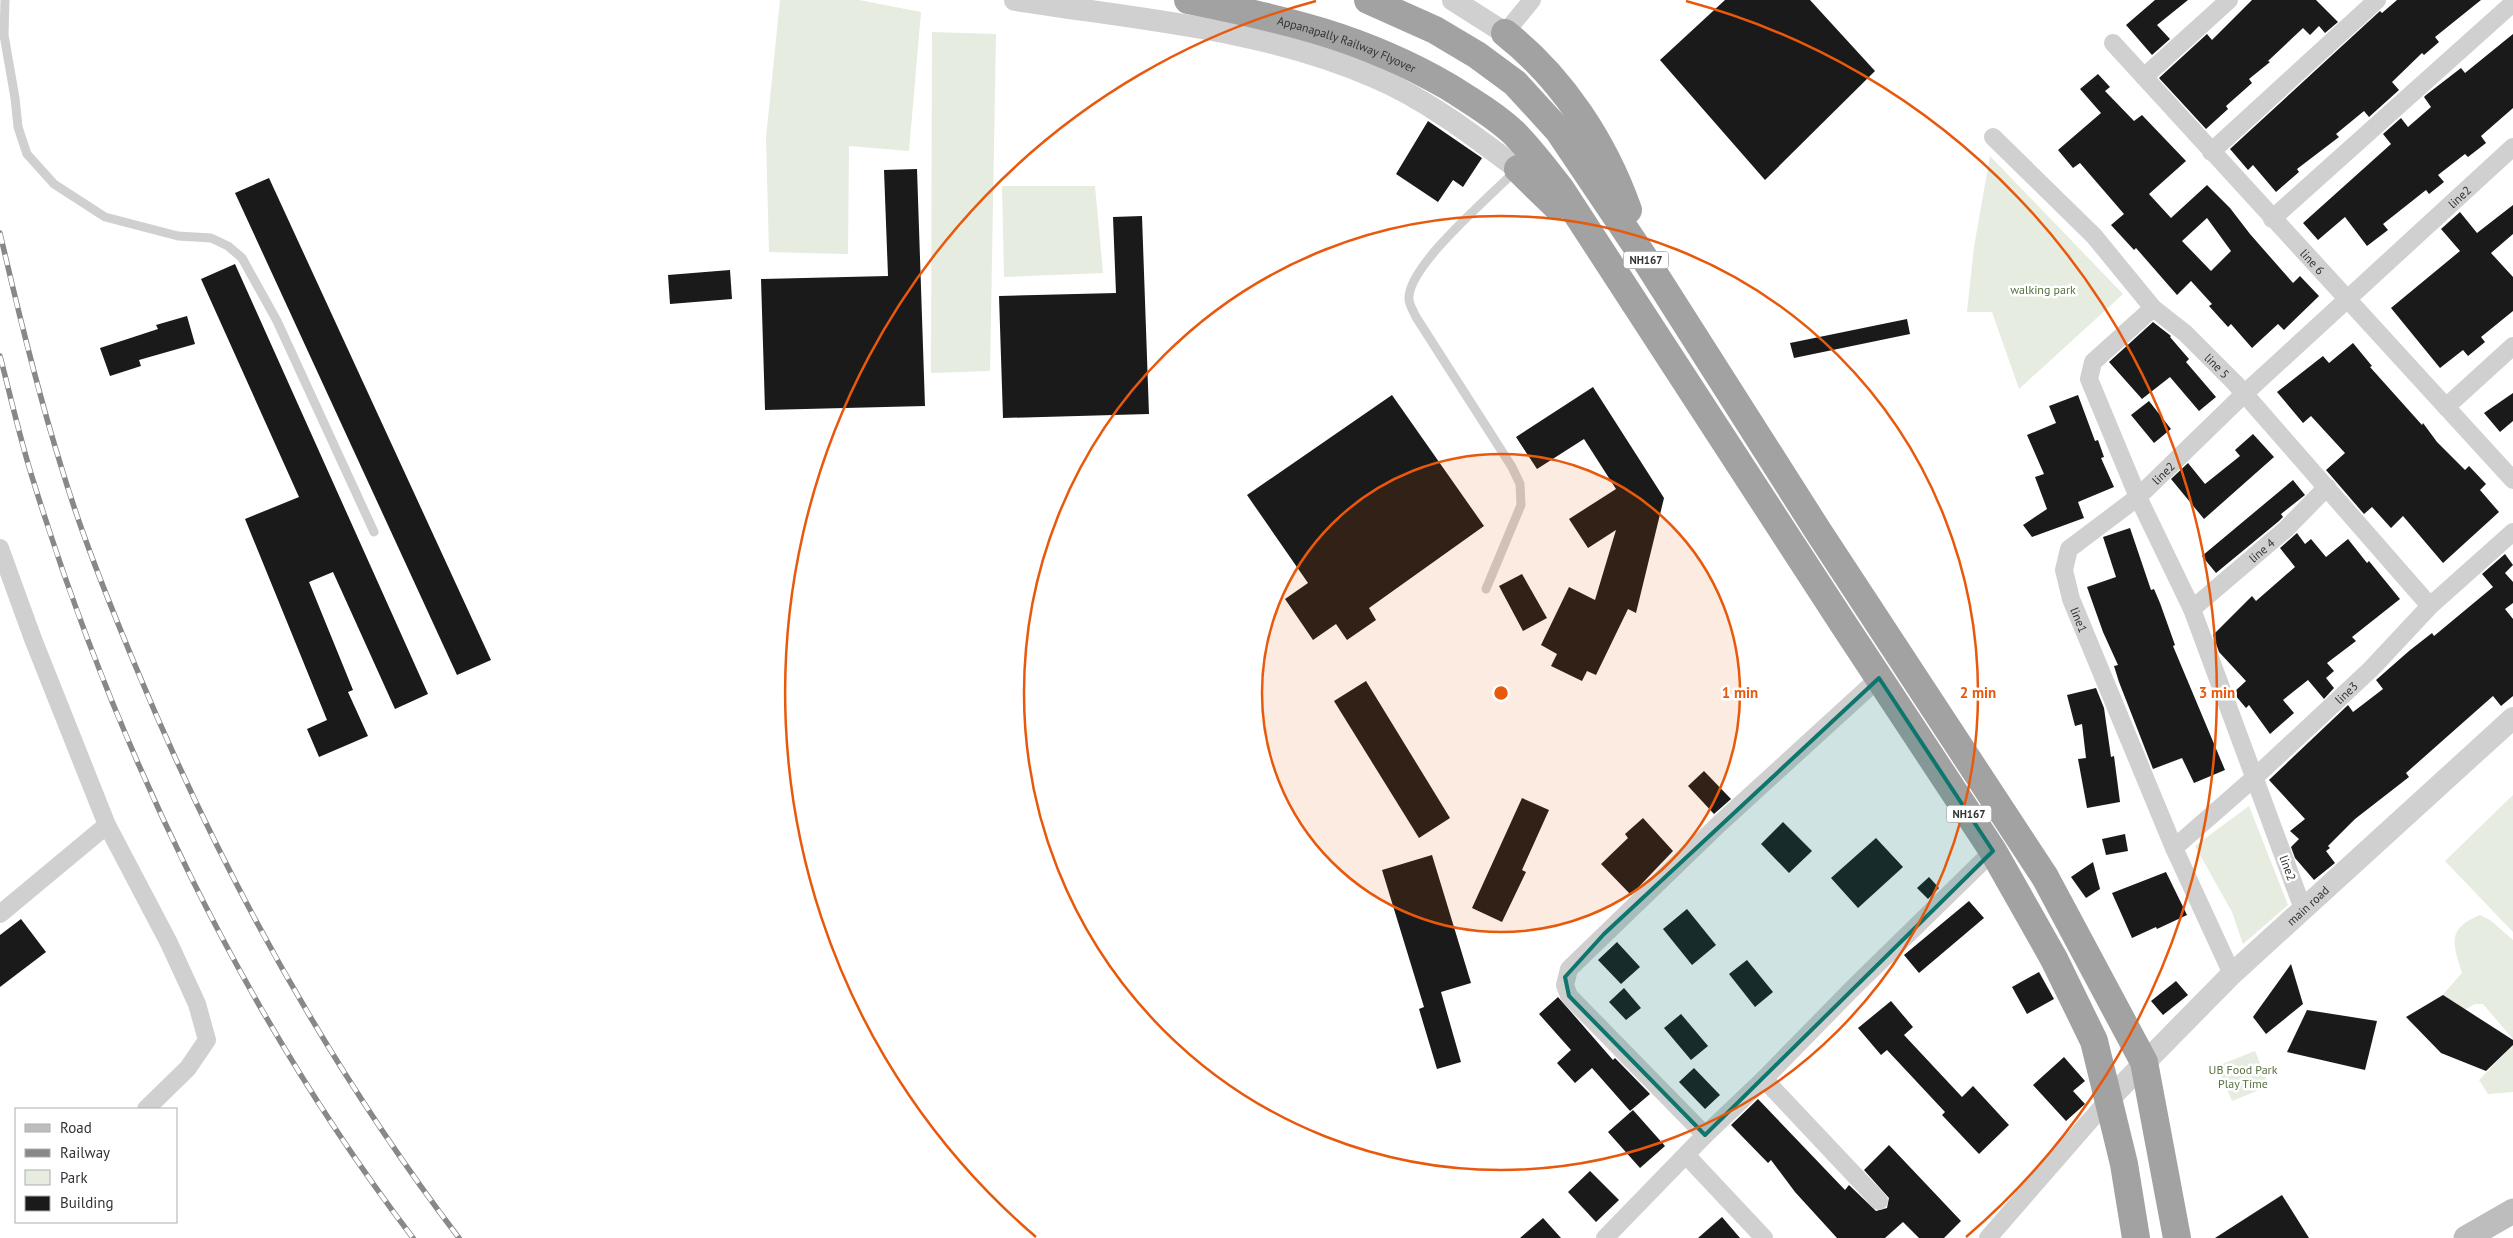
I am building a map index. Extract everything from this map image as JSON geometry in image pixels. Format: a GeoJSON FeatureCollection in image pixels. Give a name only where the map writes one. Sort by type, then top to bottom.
{"type":"FeatureCollection","features":[{"type":"Feature","properties":{"kind":"highway","name":"Appanapally Railway Flyover"},"geometry":{"type":"LineString","coordinates":[[1188,0],[1315,28],[1373,49],[1421,71],[1493,116],[1514,133],[1534,154],[1560,188],[1617,274]]}},
{"type":"Feature","properties":{"kind":"highway","name":"NH167"},"geometry":{"type":"LineString","coordinates":[[1368,0],[1435,30],[1477,55],[1515,83],[1534,102],[1564,138],[1644,256],[1764,448],[2045,876],[2144,1062],[2177,1238]]}},
{"type":"Feature","properties":{"kind":"highway"},"geometry":{"type":"LineString","coordinates":[[1505,33],[1527,50],[1546,71],[1587,125],[1620,190],[1644,256]]}},
{"type":"Feature","properties":{"kind":"highway"},"geometry":{"type":"LineString","coordinates":[[1518,169],[1572,222],[1617,274]]}},
{"type":"Feature","properties":{"kind":"highway","name":"NH167"},"geometry":{"type":"LineString","coordinates":[[1617,274],[1879,678],[1994,851],[2054,959],[2094,1041],[2124,1164],[2136,1238]]}},
{"type":"Feature","properties":{"kind":"main road"},"geometry":{"type":"LineString","coordinates":[[2466,1238],[2513,1211]]}},
{"type":"Feature","properties":{"kind":"street"},"geometry":{"type":"LineString","coordinates":[[1016,0],[1254,38],[1325,58],[1376,77],[1420,101],[1471,134],[1518,169]]}},
{"type":"Feature","properties":{"kind":"street"},"geometry":{"type":"LineString","coordinates":[[1453,0],[1505,33],[1532,0]]}},
{"type":"Feature","properties":{"kind":"street"},"geometry":{"type":"LineString","coordinates":[[2144,78],[2229,0]]}},
{"type":"Feature","properties":{"kind":"street"},"geometry":{"type":"LineString","coordinates":[[2211,152],[2377,0]]}},
{"type":"Feature","properties":{"kind":"street"},"geometry":{"type":"LineString","coordinates":[[2272,219],[2513,3]]}},
{"type":"Feature","properties":{"kind":"street","name":"line 6"},"geometry":{"type":"LineString","coordinates":[[2113,43],[2272,219],[2513,480]]}},
{"type":"Feature","properties":{"kind":"street","name":"line 5"},"geometry":{"type":"LineString","coordinates":[[1993,137],[2094,236],[2153,308],[2185,334],[2244,394],[2430,606]]}},
{"type":"Feature","properties":{"kind":"street","name":"line2"},"geometry":{"type":"LineString","coordinates":[[2303,909],[2192,609],[2138,497],[2244,394],[2513,147]]}},
{"type":"Feature","properties":{"kind":"street"},"geometry":{"type":"LineString","coordinates":[[2138,497],[2089,379],[2093,362],[2153,308]]}},
{"type":"Feature","properties":{"kind":"street"},"geometry":{"type":"LineString","coordinates":[[2446,407],[2513,346]]}},
{"type":"Feature","properties":{"kind":"street","name":"line 4"},"geometry":{"type":"LineString","coordinates":[[2192,609],[2286,529],[2327,487]]}},
{"type":"Feature","properties":{"kind":"street","name":"line1"},"geometry":{"type":"LineString","coordinates":[[2138,497],[2069,549],[2064,570],[2071,599],[2174,848],[2232,974]]}},
{"type":"Feature","properties":{"kind":"street","name":"line3"},"geometry":{"type":"LineString","coordinates":[[2174,848],[2254,778],[2371,668],[2430,606],[2513,532]]}},
{"type":"Feature","properties":{"kind":"street"},"geometry":{"type":"LineString","coordinates":[[0,548],[33,639],[107,825],[169,943],[197,1004],[206,1040],[188,1068],[147,1108]]}},
{"type":"Feature","properties":{"kind":"street"},"geometry":{"type":"LineString","coordinates":[[1705,1135],[1569,996],[1565,985],[1568,969],[1718,825],[1879,678]]}},
{"type":"Feature","properties":{"kind":"street","name":"main road"},"geometry":{"type":"LineString","coordinates":[[2108,1100],[2232,974],[2513,718]]}},
{"type":"Feature","properties":{"kind":"street"},"geometry":{"type":"LineString","coordinates":[[0,914],[107,825]]}},
{"type":"Feature","properties":{"kind":"street"},"geometry":{"type":"LineString","coordinates":[[1611,1236],[1686,1154],[1764,1080],[1853,988],[1994,851]]}},
{"type":"Feature","properties":{"kind":"street"},"geometry":{"type":"LineString","coordinates":[[1764,1080],[1879,1201]]}},
{"type":"Feature","properties":{"kind":"street"},"geometry":{"type":"LineString","coordinates":[[1988,1238],[2108,1100]]}},
{"type":"Feature","properties":{"kind":"street"},"geometry":{"type":"LineString","coordinates":[[1686,1154],[1764,1238]]}},
{"type":"Feature","properties":{"kind":"lane"},"geometry":{"type":"LineString","coordinates":[[5,0],[4,35],[18,127],[27,154],[54,184],[105,217],[178,236],[210,238],[228,246],[242,258],[277,320],[374,532]]}},
{"type":"Feature","properties":{"kind":"lane"},"geometry":{"type":"LineString","coordinates":[[1486,590],[1520,505],[1520,484],[1512,467],[1416,317],[1409,300],[1411,286],[1430,256],[1518,169]]}},
{"type":"Feature","properties":{"kind":"highlighted area"},"geometry":{"type":"Polygon","coordinates":[[[1879,678],[1993,851],[1705,1135],[1569,996],[1565,977],[1604,934],[1879,678]]]}},
{"type":"Feature","properties":{"kind":"green space"},"geometry":{"type":"Polygon","coordinates":[[[780,0],[859,0],[921,12],[909,151],[849,146],[848,254],[769,252],[766,138],[780,0]]]}},
{"type":"Feature","properties":{"kind":"green space"},"geometry":{"type":"Polygon","coordinates":[[[932,32],[996,34],[990,371],[931,373],[932,32]]]}},
{"type":"Feature","properties":{"kind":"green space","name":"walking park"},"geometry":{"type":"Polygon","coordinates":[[[1990,156],[2123,294],[2019,389],[1992,312],[1967,312],[1974,247],[1990,156]]]}},
{"type":"Feature","properties":{"kind":"green space"},"geometry":{"type":"Polygon","coordinates":[[[1002,186],[1095,186],[1103,273],[1004,277],[1002,186]]]}},
{"type":"Feature","properties":{"kind":"green space"},"geometry":{"type":"Polygon","coordinates":[[[2513,795],[2513,932],[2445,861],[2513,795]]]}},
{"type":"Feature","properties":{"kind":"green space"},"geometry":{"type":"Polygon","coordinates":[[[2249,806],[2288,905],[2243,944],[2232,912],[2195,846],[2249,806]]]}},
{"type":"Feature","properties":{"kind":"green space"},"geometry":{"type":"Polygon","coordinates":[[[2480,915],[2490,920],[2513,940],[2513,1039],[2483,1004],[2475,1004],[2462,1011],[2439,999],[2462,973],[2455,946],[2457,932],[2469,920],[2480,915]]]}},
{"type":"Feature","properties":{"kind":"green space"},"geometry":{"type":"Polygon","coordinates":[[[2513,1045],[2513,1092],[2488,1094],[2479,1080],[2513,1045]]]}},
{"type":"Feature","properties":{"kind":"green space","name":"UB Food Park Play Time"},"geometry":{"type":"Polygon","coordinates":[[[2255,1051],[2269,1086],[2232,1101],[2217,1066],[2255,1051]]]}},
{"type":"Feature","properties":{"kind":"building"},"geometry":{"type":"Polygon","coordinates":[[[1725,0],[1810,0],[1875,71],[1765,180],[1660,60],[1725,0]]]}},
{"type":"Feature","properties":{"kind":"building"},"geometry":{"type":"Polygon","coordinates":[[[2155,0],[2188,0],[2157,25],[2170,39],[2152,55],[2126,25],[2155,0]]]}},
{"type":"Feature","properties":{"kind":"building"},"geometry":{"type":"Polygon","coordinates":[[[2252,0],[2316,0],[2338,22],[2325,33],[2319,26],[2310,35],[2303,28],[2268,61],[2270,62],[2249,79],[2252,83],[2226,106],[2228,109],[2206,129],[2159,78],[2207,34],[2212,40],[2252,0]]]}},
{"type":"Feature","properties":{"kind":"building"},"geometry":{"type":"Polygon","coordinates":[[[2397,0],[2481,0],[2435,37],[2439,42],[2424,55],[2422,53],[2392,82],[2399,90],[2369,117],[2364,111],[2336,134],[2339,137],[2297,169],[2299,172],[2276,192],[2253,165],[2248,170],[2230,149],[2380,11],[2382,13],[2397,0]]]}},
{"type":"Feature","properties":{"kind":"building"},"geometry":{"type":"Polygon","coordinates":[[[2513,34],[2513,108],[2481,136],[2486,143],[2468,157],[2465,154],[2438,175],[2444,182],[2429,194],[2426,190],[2383,224],[2388,230],[2367,246],[2345,217],[2318,240],[2303,223],[2391,144],[2383,134],[2401,118],[2408,127],[2431,107],[2424,97],[2426,95],[2461,68],[2465,73],[2513,34]]]}},
{"type":"Feature","properties":{"kind":"building"},"geometry":{"type":"Polygon","coordinates":[[[2098,74],[2110,87],[2105,91],[2134,121],[2142,115],[2186,161],[2149,194],[2171,218],[2207,185],[2230,208],[2293,283],[2300,276],[2319,296],[2284,330],[2278,324],[2252,348],[2231,324],[2228,327],[2209,306],[2212,304],[2191,281],[2177,295],[2136,248],[2134,250],[2111,225],[2124,214],[2080,163],[2073,168],[2058,150],[2101,113],[2080,89],[2098,74]],[[2207,218],[2182,241],[2211,271],[2231,251],[2207,218]]]}},
{"type":"Feature","properties":{"kind":"building"},"geometry":{"type":"Polygon","coordinates":[[[1428,121],[1482,158],[1463,187],[1453,180],[1438,202],[1396,174],[1428,121]]]}},
{"type":"Feature","properties":{"kind":"building"},"geometry":{"type":"Polygon","coordinates":[[[917,169],[925,406],[765,410],[761,279],[888,276],[884,170],[917,169]]]}},
{"type":"Feature","properties":{"kind":"building"},"geometry":{"type":"Polygon","coordinates":[[[269,178],[491,660],[457,675],[235,193],[269,178]]]}},
{"type":"Feature","properties":{"kind":"building"},"geometry":{"type":"Polygon","coordinates":[[[2513,205],[2513,234],[2491,253],[2513,277],[2513,311],[2481,337],[2485,342],[2468,356],[2463,350],[2440,368],[2391,308],[2460,251],[2441,229],[2460,212],[2477,233],[2513,205]]]}},
{"type":"Feature","properties":{"kind":"building"},"geometry":{"type":"Polygon","coordinates":[[[1142,216],[1149,414],[1003,418],[999,296],[1116,293],[1113,217],[1142,216]]]}},
{"type":"Feature","properties":{"kind":"building"},"geometry":{"type":"Polygon","coordinates":[[[235,264],[428,694],[395,709],[333,572],[309,582],[353,690],[348,692],[368,736],[319,757],[307,729],[327,720],[245,519],[299,497],[201,279],[235,264]]]}},
{"type":"Feature","properties":{"kind":"building"},"geometry":{"type":"Polygon","coordinates":[[[730,270],[732,299],[670,304],[668,275],[730,270]]]}},
{"type":"Feature","properties":{"kind":"building"},"geometry":{"type":"Polygon","coordinates":[[[187,316],[195,344],[139,360],[141,366],[110,376],[100,348],[158,329],[156,325],[187,316]]]}},
{"type":"Feature","properties":{"kind":"building"},"geometry":{"type":"Polygon","coordinates":[[[1907,319],[1910,334],[1794,358],[1790,343],[1907,319]]]}},
{"type":"Feature","properties":{"kind":"building"},"geometry":{"type":"Polygon","coordinates":[[[2153,322],[2171,336],[2189,359],[2186,362],[2216,397],[2199,411],[2170,377],[2142,399],[2109,362],[2153,322]]]}},
{"type":"Feature","properties":{"kind":"building"},"geometry":{"type":"Polygon","coordinates":[[[2353,343],[2372,366],[2370,367],[2422,425],[2423,423],[2437,442],[2465,470],[2469,466],[2486,484],[2480,490],[2499,512],[2443,563],[2403,516],[2391,528],[2372,507],[2364,514],[2326,470],[2345,453],[2311,416],[2303,423],[2277,392],[2323,356],[2329,363],[2353,343]]]}},
{"type":"Feature","properties":{"kind":"building"},"geometry":{"type":"Polygon","coordinates":[[[1593,387],[1664,498],[1636,613],[1628,609],[1596,675],[1587,671],[1582,681],[1551,666],[1557,654],[1541,645],[1569,587],[1595,600],[1616,530],[1588,548],[1569,519],[1616,489],[1584,439],[1537,469],[1516,437],[1593,387]]]}},
{"type":"Feature","properties":{"kind":"building"},"geometry":{"type":"Polygon","coordinates":[[[2513,393],[2513,421],[2500,432],[2484,413],[2513,393]]]}},
{"type":"Feature","properties":{"kind":"building"},"geometry":{"type":"Polygon","coordinates":[[[1392,395],[1484,526],[1369,608],[1376,620],[1347,640],[1336,624],[1313,640],[1285,599],[1308,583],[1247,495],[1392,395]]]}},
{"type":"Feature","properties":{"kind":"building"},"geometry":{"type":"Polygon","coordinates":[[[2078,395],[2095,441],[2098,440],[2104,457],[2101,458],[2114,487],[2078,502],[2084,518],[2032,537],[2023,525],[2047,509],[2035,477],[2044,474],[2027,435],[2056,423],[2049,406],[2078,395]]]}},
{"type":"Feature","properties":{"kind":"building"},"geometry":{"type":"Polygon","coordinates":[[[2149,401],[2171,429],[2154,443],[2131,415],[2149,401]]]}},
{"type":"Feature","properties":{"kind":"building"},"geometry":{"type":"Polygon","coordinates":[[[2253,434],[2274,457],[2204,519],[2171,479],[2188,463],[2205,484],[2240,456],[2235,450],[2253,434]]]}},
{"type":"Feature","properties":{"kind":"building"},"geometry":{"type":"Polygon","coordinates":[[[2293,480],[2305,495],[2281,514],[2283,517],[2279,521],[2216,573],[2202,556],[2293,480]]]}},
{"type":"Feature","properties":{"kind":"building"},"geometry":{"type":"Polygon","coordinates":[[[2130,528],[2151,590],[2154,589],[2160,603],[2175,645],[2173,646],[2225,770],[2194,783],[2182,758],[2153,769],[2119,682],[2114,666],[2118,665],[2103,632],[2087,587],[2116,577],[2103,537],[2130,528]]]}},
{"type":"Feature","properties":{"kind":"building"},"geometry":{"type":"Polygon","coordinates":[[[2297,533],[2305,544],[2311,539],[2326,557],[2348,539],[2400,599],[2352,637],[2356,641],[2327,663],[2334,671],[2326,678],[2334,688],[2324,699],[2308,680],[2283,700],[2294,713],[2270,734],[2249,705],[2246,708],[2235,695],[2234,692],[2246,681],[2219,652],[2213,635],[2252,596],[2256,601],[2295,567],[2280,548],[2297,533]]]}},
{"type":"Feature","properties":{"kind":"building"},"geometry":{"type":"Polygon","coordinates":[[[2505,554],[2513,565],[2505,573],[2513,582],[2513,603],[2505,609],[2513,619],[2513,696],[2501,706],[2493,696],[2406,773],[2409,777],[2355,819],[2328,846],[2330,848],[2326,851],[2335,863],[2314,880],[2295,858],[2291,847],[2299,839],[2290,831],[2305,819],[2269,780],[2348,705],[2353,712],[2383,689],[2376,680],[2409,651],[2432,633],[2434,636],[2493,587],[2482,574],[2505,554]]]}},
{"type":"Feature","properties":{"kind":"building"},"geometry":{"type":"Polygon","coordinates":[[[1522,574],[1547,618],[1523,631],[1499,586],[1522,574]]]}},
{"type":"Feature","properties":{"kind":"building"},"geometry":{"type":"Polygon","coordinates":[[[1366,681],[1450,818],[1419,838],[1334,701],[1366,681]]]}},
{"type":"Feature","properties":{"kind":"building"},"geometry":{"type":"Polygon","coordinates":[[[2096,688],[2104,708],[2111,757],[2114,756],[2120,802],[2087,808],[2078,759],[2086,758],[2082,724],[2075,726],[2067,695],[2096,688]]]}},
{"type":"Feature","properties":{"kind":"building"},"geometry":{"type":"Polygon","coordinates":[[[1704,771],[1731,799],[1714,814],[1688,786],[1704,771]]]}},
{"type":"Feature","properties":{"kind":"building"},"geometry":{"type":"Polygon","coordinates":[[[1522,798],[1549,810],[1522,870],[1526,872],[1502,922],[1472,908],[1522,798]]]}},
{"type":"Feature","properties":{"kind":"building"},"geometry":{"type":"Polygon","coordinates":[[[1643,818],[1673,851],[1631,895],[1601,864],[1628,838],[1625,834],[1643,818]]]}},
{"type":"Feature","properties":{"kind":"building"},"geometry":{"type":"Polygon","coordinates":[[[1783,822],[1812,851],[1789,873],[1761,844],[1783,822]]]}},
{"type":"Feature","properties":{"kind":"building"},"geometry":{"type":"Polygon","coordinates":[[[2125,834],[2128,851],[2106,855],[2102,839],[2125,834]]]}},
{"type":"Feature","properties":{"kind":"building"},"geometry":{"type":"Polygon","coordinates":[[[1876,838],[1903,867],[1858,908],[1831,878],[1876,838]]]}},
{"type":"Feature","properties":{"kind":"building"},"geometry":{"type":"Polygon","coordinates":[[[1432,855],[1471,983],[1441,992],[1461,1062],[1437,1069],[1419,1009],[1424,1007],[1382,870],[1432,855]]]}},
{"type":"Feature","properties":{"kind":"building"},"geometry":{"type":"Polygon","coordinates":[[[2093,862],[2100,889],[2086,898],[2071,877],[2093,862]]]}},
{"type":"Feature","properties":{"kind":"building"},"geometry":{"type":"Polygon","coordinates":[[[2166,872],[2187,915],[2132,938],[2112,893],[2166,872]]]}},
{"type":"Feature","properties":{"kind":"building"},"geometry":{"type":"Polygon","coordinates":[[[1929,877],[1939,888],[1928,899],[1917,888],[1929,877]]]}},
{"type":"Feature","properties":{"kind":"building"},"geometry":{"type":"Polygon","coordinates":[[[1969,901],[1984,918],[1919,973],[1904,955],[1969,901]]]}},
{"type":"Feature","properties":{"kind":"building"},"geometry":{"type":"Polygon","coordinates":[[[1687,909],[1716,945],[1692,965],[1663,929],[1687,909]]]}},
{"type":"Feature","properties":{"kind":"building"},"geometry":{"type":"Polygon","coordinates":[[[21,919],[46,952],[0,987],[0,935],[21,919]]]}},
{"type":"Feature","properties":{"kind":"building"},"geometry":{"type":"Polygon","coordinates":[[[1617,942],[1640,967],[1621,984],[1598,960],[1617,942]]]}},
{"type":"Feature","properties":{"kind":"building"},"geometry":{"type":"Polygon","coordinates":[[[1747,960],[1773,992],[1755,1007],[1729,974],[1747,960]]]}},
{"type":"Feature","properties":{"kind":"building"},"geometry":{"type":"Polygon","coordinates":[[[2291,964],[2303,1004],[2266,1034],[2253,1017],[2291,964]]]}},
{"type":"Feature","properties":{"kind":"building"},"geometry":{"type":"Polygon","coordinates":[[[2039,972],[2054,999],[2027,1014],[2012,987],[2039,972]]]}},
{"type":"Feature","properties":{"kind":"building"},"geometry":{"type":"Polygon","coordinates":[[[2176,981],[2188,995],[2163,1015],[2151,1001],[2176,981]]]}},
{"type":"Feature","properties":{"kind":"building"},"geometry":{"type":"Polygon","coordinates":[[[1624,988],[1641,1008],[1626,1020],[1609,1002],[1624,988]]]}},
{"type":"Feature","properties":{"kind":"building"},"geometry":{"type":"Polygon","coordinates":[[[2443,995],[2513,1040],[2513,1045],[2486,1071],[2441,1053],[2406,1017],[2443,995]]]}},
{"type":"Feature","properties":{"kind":"building"},"geometry":{"type":"Polygon","coordinates":[[[1558,997],[1613,1060],[1615,1058],[1650,1094],[1630,1111],[1592,1068],[1575,1083],[1557,1063],[1571,1050],[1539,1014],[1558,997]]]}},
{"type":"Feature","properties":{"kind":"building"},"geometry":{"type":"Polygon","coordinates":[[[1891,1001],[1913,1027],[1904,1035],[1962,1097],[1973,1086],[2009,1125],[1979,1154],[1942,1115],[1945,1112],[1887,1050],[1881,1055],[1858,1028],[1891,1001]]]}},
{"type":"Feature","properties":{"kind":"building"},"geometry":{"type":"Polygon","coordinates":[[[2307,1010],[2377,1021],[2365,1070],[2287,1052],[2307,1010]]]}},
{"type":"Feature","properties":{"kind":"building"},"geometry":{"type":"Polygon","coordinates":[[[1681,1014],[1708,1046],[1691,1060],[1664,1028],[1681,1014]]]}},
{"type":"Feature","properties":{"kind":"building"},"geometry":{"type":"Polygon","coordinates":[[[2064,1057],[2085,1081],[2073,1091],[2085,1104],[2066,1121],[2033,1085],[2064,1057]]]}},
{"type":"Feature","properties":{"kind":"building"},"geometry":{"type":"Polygon","coordinates":[[[1694,1068],[1720,1095],[1705,1109],[1679,1082],[1694,1068]]]}},
{"type":"Feature","properties":{"kind":"building"},"geometry":{"type":"Polygon","coordinates":[[[1758,1099],[1845,1190],[1849,1185],[1876,1211],[1887,1208],[1889,1198],[1864,1170],[1889,1145],[1961,1221],[1944,1238],[1919,1238],[1903,1222],[1885,1238],[1837,1238],[1795,1192],[1771,1160],[1768,1163],[1731,1125],[1758,1099]]]}},
{"type":"Feature","properties":{"kind":"building"},"geometry":{"type":"Polygon","coordinates":[[[1633,1110],[1665,1146],[1640,1168],[1608,1132],[1633,1110]]]}},
{"type":"Feature","properties":{"kind":"building"},"geometry":{"type":"Polygon","coordinates":[[[1590,1171],[1619,1200],[1596,1222],[1568,1192],[1590,1171]]]}},
{"type":"Feature","properties":{"kind":"building"},"geometry":{"type":"Polygon","coordinates":[[[2282,1195],[2309,1238],[2215,1238],[2282,1195]]]}},
{"type":"Feature","properties":{"kind":"building"},"geometry":{"type":"Polygon","coordinates":[[[1722,1217],[1740,1238],[1698,1238],[1722,1217]]]}},
{"type":"Feature","properties":{"kind":"building"},"geometry":{"type":"Polygon","coordinates":[[[1543,1218],[1561,1238],[1520,1238],[1543,1218]]]}},
{"type":"Feature","properties":{"kind":"railway"},"geometry":{"type":"LineString","coordinates":[[0,233],[52,437],[86,541],[135,665],[202,816],[239,889],[320,1033],[410,1171],[459,1238]]}},
{"type":"Feature","properties":{"kind":"railway"},"geometry":{"type":"LineString","coordinates":[[0,356],[28,465],[66,580],[103,680],[145,779],[190,876],[240,971],[294,1063],[351,1152],[413,1238]]}}]}
